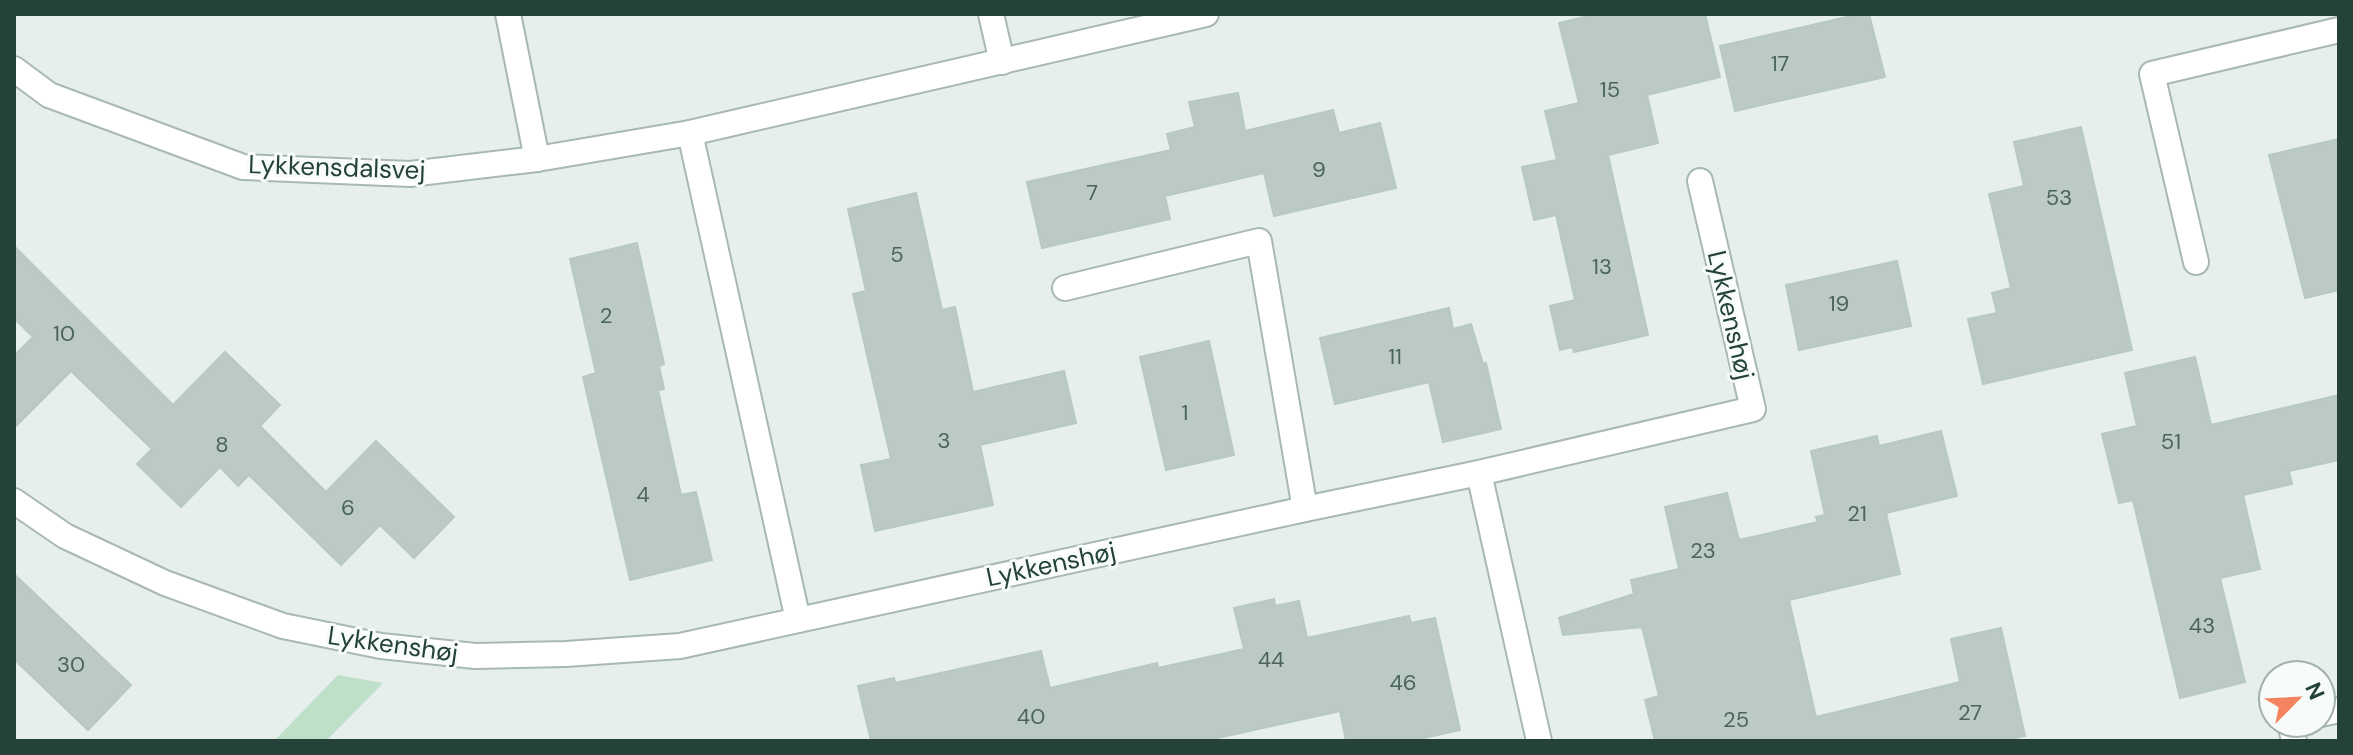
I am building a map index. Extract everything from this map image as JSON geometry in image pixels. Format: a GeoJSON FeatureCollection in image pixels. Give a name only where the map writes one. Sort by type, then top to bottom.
{"type":"FeatureCollection","features":[{"type":"Feature","properties":{"kind":"street"},"geometry":{"type":"LineString","coordinates":[[508,14],[537,159]]}},
{"type":"Feature","properties":{"kind":"street"},"geometry":{"type":"LineString","coordinates":[[991,14],[1002,62]]}},
{"type":"Feature","properties":{"kind":"street","name":"Lykkensdalsvej"},"geometry":{"type":"LineString","coordinates":[[14,69],[49,95],[243,167],[410,174],[537,159],[690,133],[1206,14]]}},
{"type":"Feature","properties":{"kind":"street"},"geometry":{"type":"LineString","coordinates":[[2196,262],[2152,74],[2339,30]]}},
{"type":"Feature","properties":{"kind":"street"},"geometry":{"type":"LineString","coordinates":[[690,133],[798,620]]}},
{"type":"Feature","properties":{"kind":"street","name":"Lykkenshøj"},"geometry":{"type":"LineString","coordinates":[[14,501],[65,536],[165,583],[283,626],[381,646],[475,656],[566,654],[680,646],[1479,473],[1753,409],[1700,181]]}},
{"type":"Feature","properties":{"kind":"street"},"geometry":{"type":"LineString","coordinates":[[1065,288],[1259,241],[1305,509]]}},
{"type":"Feature","properties":{"kind":"street"},"geometry":{"type":"LineString","coordinates":[[1479,473],[1539,741]]}},
{"type":"Feature","properties":{"kind":"green space"},"geometry":{"type":"Polygon","coordinates":[[[338,675],[383,683],[326,741],[274,741],[338,675]]]}},
{"type":"Feature","properties":{"kind":"building"},"geometry":{"type":"Polygon","coordinates":[[[1597,14],[1705,14],[1720,77],[1647,95],[1658,143],[1608,155],[1648,335],[1574,352],[1572,347],[1560,350],[1550,306],[1575,300],[1556,215],[1534,220],[1522,167],[1557,160],[1545,111],[1579,103],[1559,23],[1597,14]]]}},
{"type":"Feature","properties":{"kind":"building"},"geometry":{"type":"Polygon","coordinates":[[[1869,14],[1885,77],[1735,111],[1720,46],[1869,14]]]}},
{"type":"Feature","properties":{"kind":"building"},"geometry":{"type":"Polygon","coordinates":[[[1238,93],[1245,131],[1333,110],[1339,133],[1380,123],[1396,188],[1274,216],[1264,173],[1165,196],[1170,219],[1042,248],[1027,182],[1171,150],[1167,134],[1195,127],[1189,102],[1238,93]]]}},
{"type":"Feature","properties":{"kind":"building"},"geometry":{"type":"Polygon","coordinates":[[[2081,127],[2132,350],[1983,384],[1968,319],[1997,313],[1992,293],[2011,288],[1989,194],[2024,186],[2014,142],[2081,127]]]}},
{"type":"Feature","properties":{"kind":"building"},"geometry":{"type":"Polygon","coordinates":[[[2339,139],[2339,290],[2305,298],[2269,155],[2339,139]]]}},
{"type":"Feature","properties":{"kind":"building"},"geometry":{"type":"Polygon","coordinates":[[[916,193],[942,310],[955,307],[973,392],[1064,371],[1076,423],[980,445],[993,505],[875,531],[861,465],[891,459],[853,294],[866,291],[848,209],[916,193]]]}},
{"type":"Feature","properties":{"kind":"building"},"geometry":{"type":"Polygon","coordinates":[[[637,243],[664,364],[659,366],[664,389],[658,390],[681,495],[696,492],[712,560],[630,580],[583,377],[596,373],[570,259],[637,243]]]}},
{"type":"Feature","properties":{"kind":"building"},"geometry":{"type":"Polygon","coordinates":[[[14,246],[173,405],[225,352],[280,405],[260,426],[326,492],[376,441],[454,517],[414,558],[380,525],[341,565],[249,475],[238,486],[220,467],[181,507],[137,464],[152,449],[71,371],[14,428],[14,356],[33,337],[14,318],[14,246]]]}},
{"type":"Feature","properties":{"kind":"building"},"geometry":{"type":"Polygon","coordinates":[[[1897,261],[1911,326],[1799,350],[1786,285],[1897,261]]]}},
{"type":"Feature","properties":{"kind":"building"},"geometry":{"type":"Polygon","coordinates":[[[1449,308],[1453,329],[1471,324],[1483,364],[1486,363],[1501,429],[1443,442],[1429,382],[1335,404],[1320,338],[1449,308]]]}},
{"type":"Feature","properties":{"kind":"building"},"geometry":{"type":"Polygon","coordinates":[[[1209,341],[1234,455],[1166,470],[1140,357],[1209,341]]]}},
{"type":"Feature","properties":{"kind":"building"},"geometry":{"type":"Polygon","coordinates":[[[2195,357],[2211,425],[2339,395],[2339,460],[2289,471],[2292,484],[2243,495],[2260,569],[2220,578],[2245,682],[2180,698],[2133,500],[2119,503],[2102,434],[2137,426],[2125,373],[2195,357]]]}},
{"type":"Feature","properties":{"kind":"building"},"geometry":{"type":"Polygon","coordinates":[[[1941,431],[1957,496],[1886,513],[1900,574],[1789,600],[1816,717],[1960,682],[1951,639],[2001,628],[2025,736],[2001,741],[1655,741],[1645,700],[1659,696],[1642,627],[1563,635],[1559,618],[1634,594],[1631,580],[1679,569],[1665,507],[1727,493],[1739,540],[1818,522],[1816,517],[1825,515],[1811,451],[1877,436],[1879,446],[1941,431]]]}},
{"type":"Feature","properties":{"kind":"building"},"geometry":{"type":"Polygon","coordinates":[[[14,574],[131,685],[88,730],[14,659],[14,574]]]}},
{"type":"Feature","properties":{"kind":"building"},"geometry":{"type":"Polygon","coordinates":[[[1274,599],[1275,606],[1299,601],[1307,638],[1409,616],[1411,623],[1435,618],[1460,730],[1410,741],[1346,741],[1340,711],[1204,741],[871,741],[858,686],[894,678],[895,683],[1041,651],[1050,688],[1157,663],[1158,668],[1244,649],[1234,608],[1274,599]]]}}]}
